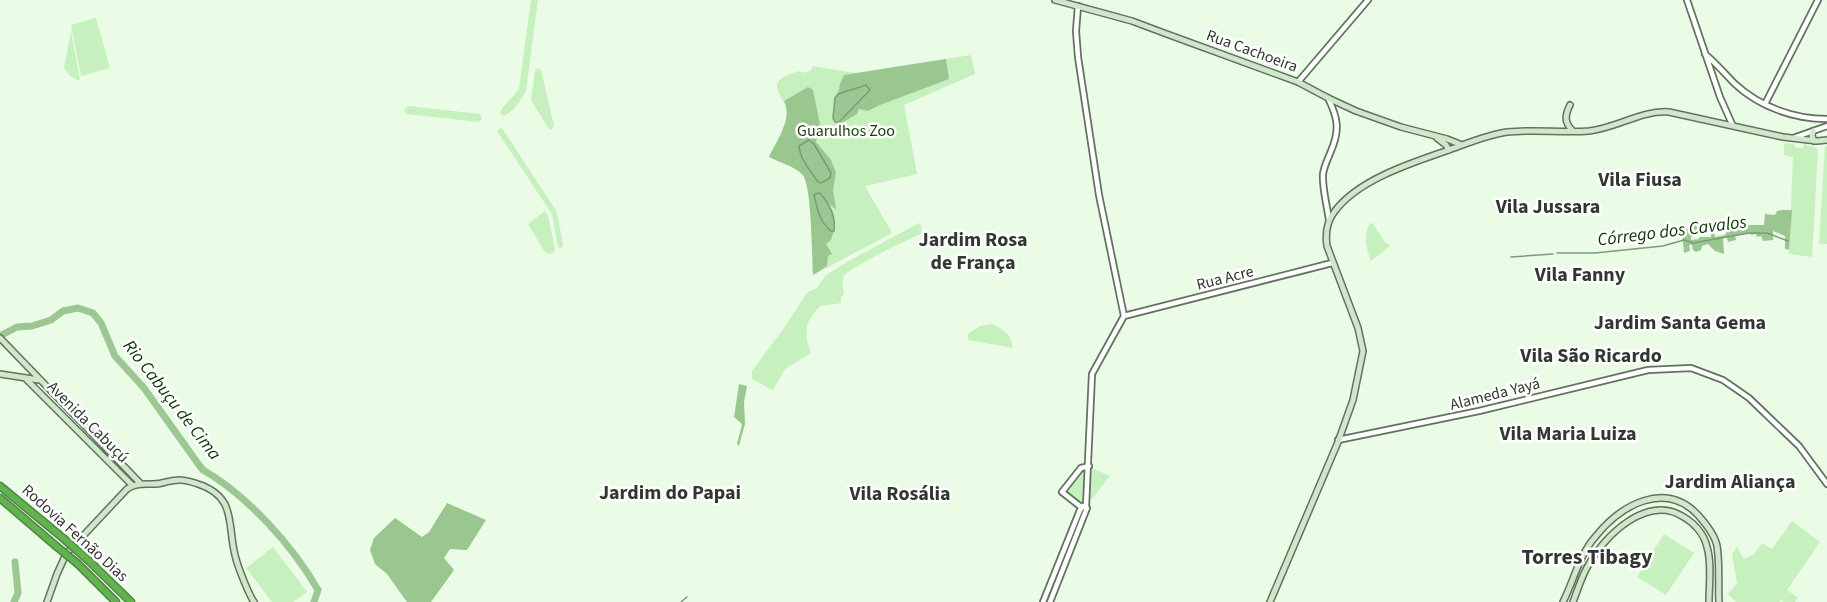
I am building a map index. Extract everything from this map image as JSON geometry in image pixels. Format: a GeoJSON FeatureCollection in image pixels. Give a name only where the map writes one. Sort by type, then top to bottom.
{"type":"FeatureCollection","features":[{"type":"Feature","properties":{"kind":"highway","name":"Rodovia Fernão Dias"},"geometry":{"type":"LineString","coordinates":[[0,486],[88,560],[131,602]]}},
{"type":"Feature","properties":{"kind":"highway","name":"Rodovia Fernão Dias"},"geometry":{"type":"LineString","coordinates":[[0,498],[78,564],[116,602]]}},
{"type":"Feature","properties":{"kind":"main road","name":"Rua Cachoeira"},"geometry":{"type":"LineString","coordinates":[[1055,0],[1132,21],[1298,82],[1377,119],[1462,145]]}},
{"type":"Feature","properties":{"kind":"main road"},"geometry":{"type":"LineString","coordinates":[[1570,105],[1566,122],[1572,130]]}},
{"type":"Feature","properties":{"kind":"main road"},"geometry":{"type":"LineString","coordinates":[[1270,602],[1353,400],[1363,351],[1358,328],[1332,263],[1326,238],[1329,220],[1335,210],[1357,192],[1403,167],[1479,138],[1506,132],[1592,130],[1662,111],[1793,138],[1827,140]]}},
{"type":"Feature","properties":{"kind":"main road"},"geometry":{"type":"LineString","coordinates":[[1814,130],[1812,136],[1814,141]]}},
{"type":"Feature","properties":{"kind":"main road","name":"Rua Cachoeira"},"geometry":{"type":"LineString","coordinates":[[1436,137],[1449,150]]}},
{"type":"Feature","properties":{"kind":"main road","name":"Avenida Cabuçú"},"geometry":{"type":"LineString","coordinates":[[1,339],[141,484]]}},
{"type":"Feature","properties":{"kind":"main road"},"geometry":{"type":"LineString","coordinates":[[21,361],[29,380]]}},
{"type":"Feature","properties":{"kind":"main road"},"geometry":{"type":"LineString","coordinates":[[0,374],[39,380]]}},
{"type":"Feature","properties":{"kind":"main road","name":"Avenida Cabuçú"},"geometry":{"type":"LineString","coordinates":[[29,380],[38,392],[132,485]]}},
{"type":"Feature","properties":{"kind":"main road"},"geometry":{"type":"LineString","coordinates":[[38,392],[44,389],[44,386]]}},
{"type":"Feature","properties":{"kind":"main road"},"geometry":{"type":"LineString","coordinates":[[47,602],[66,554],[132,485],[154,485],[182,479],[204,486],[219,495],[225,504],[230,518],[235,556],[254,602]]}},
{"type":"Feature","properties":{"kind":"main road"},"geometry":{"type":"LineString","coordinates":[[1563,602],[1577,566],[1596,536],[1633,505],[1662,497],[1679,501],[1690,508],[1709,529],[1717,546],[1719,602]]}},
{"type":"Feature","properties":{"kind":"main road"},"geometry":{"type":"LineString","coordinates":[[1573,602],[1587,568],[1601,546],[1622,526],[1645,513],[1668,509],[1688,519],[1704,538],[1709,554],[1709,602]]}},
{"type":"Feature","properties":{"kind":"main road"},"geometry":{"type":"LineString","coordinates":[[1577,566],[1587,568]]}},
{"type":"Feature","properties":{"kind":"main road"},"geometry":{"type":"LineString","coordinates":[[1577,566],[1584,575]]}},
{"type":"Feature","properties":{"kind":"street"},"geometry":{"type":"LineString","coordinates":[[1298,82],[1368,0]]}},
{"type":"Feature","properties":{"kind":"street"},"geometry":{"type":"LineString","coordinates":[[1687,0],[1723,108],[1732,124]]}},
{"type":"Feature","properties":{"kind":"street"},"geometry":{"type":"LineString","coordinates":[[1765,104],[1818,0]]}},
{"type":"Feature","properties":{"kind":"street"},"geometry":{"type":"LineString","coordinates":[[1050,602],[1083,509],[1089,466],[1092,374],[1124,316],[1100,195],[1078,57],[1076,31],[1078,6]]}},
{"type":"Feature","properties":{"kind":"street"},"geometry":{"type":"LineString","coordinates":[[1705,54],[1736,84],[1765,104],[1792,115],[1827,119]]}},
{"type":"Feature","properties":{"kind":"street"},"geometry":{"type":"LineString","coordinates":[[1328,98],[1337,129],[1335,142],[1323,173],[1329,220]]}},
{"type":"Feature","properties":{"kind":"street"},"geometry":{"type":"LineString","coordinates":[[1719,122],[1723,108]]}},
{"type":"Feature","properties":{"kind":"street"},"geometry":{"type":"LineString","coordinates":[[1812,118],[1817,124],[1814,130]]}},
{"type":"Feature","properties":{"kind":"street"},"geometry":{"type":"LineString","coordinates":[[1793,138],[1827,126]]}},
{"type":"Feature","properties":{"kind":"street"},"geometry":{"type":"LineString","coordinates":[[1326,197],[1335,210]]}},
{"type":"Feature","properties":{"kind":"street","name":"Rua Acre"},"geometry":{"type":"LineString","coordinates":[[1124,316],[1332,263]]}},
{"type":"Feature","properties":{"kind":"street","name":"Alameda Yayá"},"geometry":{"type":"LineString","coordinates":[[1338,440],[1461,415],[1648,370],[1691,368],[1723,380],[1749,398],[1799,446],[1827,484]]}},
{"type":"Feature","properties":{"kind":"street"},"geometry":{"type":"LineString","coordinates":[[1083,509],[1062,492],[1087,459],[1090,443]]}},
{"type":"Feature","properties":{"kind":"street"},"geometry":{"type":"LineString","coordinates":[[1081,468],[1089,466]]}},
{"type":"Feature","properties":{"kind":"street"},"geometry":{"type":"LineString","coordinates":[[1043,602],[1083,509]]}},
{"type":"Feature","properties":{"kind":"green space"},"geometry":{"type":"Polygon","coordinates":[[[531,0],[538,0],[526,91],[514,109],[503,116],[501,111],[519,89],[531,0]]]}},
{"type":"Feature","properties":{"kind":"green space"},"geometry":{"type":"Polygon","coordinates":[[[96,18],[110,68],[81,76],[71,25],[96,18]]]}},
{"type":"Feature","properties":{"kind":"green space"},"geometry":{"type":"Polygon","coordinates":[[[71,31],[80,81],[70,76],[64,68],[71,31]]]}},
{"type":"Feature","properties":{"kind":"green space","name":"Guarulhos Zoo"},"geometry":{"type":"Polygon","coordinates":[[[971,55],[975,74],[904,105],[917,174],[865,186],[892,233],[813,275],[810,205],[805,180],[802,174],[795,169],[769,157],[787,117],[786,107],[778,92],[778,83],[790,74],[799,71],[803,73],[811,70],[813,66],[856,73],[971,55]]]}},
{"type":"Feature","properties":{"kind":"green space"},"geometry":{"type":"Polygon","coordinates":[[[538,68],[541,70],[554,126],[551,130],[531,100],[535,70],[538,68]]]}},
{"type":"Feature","properties":{"kind":"green space"},"geometry":{"type":"Polygon","coordinates":[[[408,106],[480,114],[482,119],[479,122],[406,114],[404,110],[408,106]]]}},
{"type":"Feature","properties":{"kind":"green space"},"geometry":{"type":"Polygon","coordinates":[[[502,128],[557,212],[563,245],[561,248],[558,247],[552,214],[497,131],[502,128]]]}},
{"type":"Feature","properties":{"kind":"green space"},"geometry":{"type":"Polygon","coordinates":[[[1786,143],[1794,144],[1796,148],[1803,148],[1804,144],[1818,149],[1812,257],[1789,254],[1793,157],[1784,155],[1786,143]]]}},
{"type":"Feature","properties":{"kind":"green space"},"geometry":{"type":"Polygon","coordinates":[[[1825,146],[1827,146],[1827,244],[1819,244],[1825,146]]]}},
{"type":"Feature","properties":{"kind":"green space"},"geometry":{"type":"Polygon","coordinates":[[[545,211],[555,249],[550,254],[545,252],[528,224],[545,211]]]}},
{"type":"Feature","properties":{"kind":"green space"},"geometry":{"type":"Polygon","coordinates":[[[919,223],[922,227],[921,234],[869,260],[845,275],[841,303],[820,306],[808,322],[806,333],[811,353],[785,369],[773,390],[752,379],[752,371],[803,299],[808,292],[817,288],[825,276],[919,223]]]}},
{"type":"Feature","properties":{"kind":"green space"},"geometry":{"type":"Polygon","coordinates":[[[1370,223],[1390,246],[1371,261],[1366,242],[1366,233],[1370,223]]]}},
{"type":"Feature","properties":{"kind":"green space"},"geometry":{"type":"Polygon","coordinates":[[[992,324],[1006,333],[1013,348],[968,340],[968,334],[980,326],[992,324]]]}},
{"type":"Feature","properties":{"kind":"green space"},"geometry":{"type":"Polygon","coordinates":[[[1085,469],[1094,469],[1110,476],[1087,505],[1082,506],[1065,492],[1085,469]]]}},
{"type":"Feature","properties":{"kind":"green space"},"geometry":{"type":"Polygon","coordinates":[[[1792,521],[1820,542],[1787,590],[1798,598],[1795,602],[1781,600],[1779,602],[1736,602],[1728,594],[1737,583],[1732,554],[1737,547],[1744,559],[1754,554],[1762,543],[1772,549],[1792,521]]]}},
{"type":"Feature","properties":{"kind":"green space"},"geometry":{"type":"Polygon","coordinates":[[[1664,534],[1694,553],[1666,595],[1637,577],[1664,534]]]}},
{"type":"Feature","properties":{"kind":"green space"},"geometry":{"type":"Polygon","coordinates":[[[273,547],[307,592],[293,602],[272,602],[246,568],[273,547]]]}},
{"type":"Feature","properties":{"kind":"shaded area"},"geometry":{"type":"Polygon","coordinates":[[[946,59],[949,79],[868,111],[859,109],[857,114],[837,126],[845,117],[847,92],[838,94],[844,75],[946,59]]]}},
{"type":"Feature","properties":{"kind":"shaded area"},"geometry":{"type":"Polygon","coordinates":[[[866,85],[870,90],[838,123],[835,122],[833,118],[835,98],[838,94],[866,85]]]}},
{"type":"Feature","properties":{"kind":"shaded area"},"geometry":{"type":"Polygon","coordinates":[[[808,87],[813,90],[820,124],[816,142],[831,160],[836,172],[833,190],[836,209],[820,193],[816,204],[825,227],[834,231],[831,240],[826,244],[832,254],[828,256],[827,266],[813,275],[810,205],[805,180],[802,174],[795,169],[769,157],[780,137],[787,115],[784,101],[808,87]]]}},
{"type":"Feature","properties":{"kind":"shaded area"},"geometry":{"type":"Polygon","coordinates":[[[809,140],[814,144],[831,173],[830,178],[821,183],[818,182],[801,156],[799,146],[809,140]]]}},
{"type":"Feature","properties":{"kind":"shaded area"},"geometry":{"type":"Polygon","coordinates":[[[818,193],[824,197],[829,206],[834,220],[834,231],[827,228],[820,215],[814,195],[818,193]]]}},
{"type":"Feature","properties":{"kind":"shaded area"},"geometry":{"type":"Polygon","coordinates":[[[1792,210],[1789,250],[1785,249],[1785,236],[1773,231],[1773,240],[1763,241],[1761,236],[1757,237],[1756,234],[1751,235],[1750,233],[1735,235],[1736,240],[1728,242],[1727,238],[1723,238],[1724,254],[1715,251],[1708,244],[1696,252],[1692,245],[1689,245],[1690,251],[1684,253],[1682,233],[1697,224],[1699,235],[1691,237],[1691,240],[1711,237],[1711,233],[1714,232],[1715,237],[1725,235],[1728,230],[1741,226],[1741,223],[1764,225],[1765,214],[1775,215],[1777,211],[1792,210]]]}},
{"type":"Feature","properties":{"kind":"shaded area"},"geometry":{"type":"Polygon","coordinates":[[[739,384],[747,386],[744,402],[745,424],[739,446],[737,444],[742,424],[734,417],[739,384]]]}},
{"type":"Feature","properties":{"kind":"shaded area"},"geometry":{"type":"Polygon","coordinates":[[[447,503],[486,520],[467,550],[450,549],[444,558],[454,570],[431,602],[407,602],[387,574],[375,564],[370,550],[374,538],[395,518],[422,537],[429,532],[447,503]]]}},
{"type":"Feature","properties":{"kind":"waterway","name":"Córrego dos Cavalos"},"geometry":{"type":"LineString","coordinates":[[1557,253],[1595,253],[1663,246],[1684,240],[1693,243],[1749,233],[1767,233],[1788,241]]}},
{"type":"Feature","properties":{"kind":"waterway","name":"Córrego dos Cavalos"},"geometry":{"type":"LineString","coordinates":[[1511,257],[1553,254]]}},
{"type":"Feature","properties":{"kind":"waterway","name":"Rio Cabuçu de Cima"},"geometry":{"type":"LineString","coordinates":[[0,336],[17,327],[32,326],[51,320],[63,311],[78,308],[93,313],[101,323],[115,356],[144,388],[203,470],[252,507],[296,556],[318,590],[314,602]]}},
{"type":"Feature","properties":{"kind":"waterway"},"geometry":{"type":"LineString","coordinates":[[14,602],[18,593],[15,562]]}},
{"type":"Feature","properties":{"kind":"waterway"},"geometry":{"type":"LineString","coordinates":[[681,602],[687,597]]}},
{"type":"Feature","properties":{"kind":"district","name":"Vila Fiusa"},"geometry":{"type":"Point","coordinates":[1640,180]}},
{"type":"Feature","properties":{"kind":"district","name":"Vila Jussara"},"geometry":{"type":"Point","coordinates":[1548,207]}},
{"type":"Feature","properties":{"kind":"district","name":"Jardim Rosa de França"},"geometry":{"type":"Point","coordinates":[973,252]}},
{"type":"Feature","properties":{"kind":"district","name":"Vila Fanny"},"geometry":{"type":"Point","coordinates":[1580,275]}},
{"type":"Feature","properties":{"kind":"district","name":"Jardim Santa Gema"},"geometry":{"type":"Point","coordinates":[1680,323]}},
{"type":"Feature","properties":{"kind":"district","name":"Vila São Ricardo"},"geometry":{"type":"Point","coordinates":[1591,356]}},
{"type":"Feature","properties":{"kind":"district","name":"Vila Maria Luiza"},"geometry":{"type":"Point","coordinates":[1568,434]}},
{"type":"Feature","properties":{"kind":"district","name":"Jardim Aliança"},"geometry":{"type":"Point","coordinates":[1730,482]}},
{"type":"Feature","properties":{"kind":"district","name":"Jardim do Papai"},"geometry":{"type":"Point","coordinates":[670,493]}},
{"type":"Feature","properties":{"kind":"district","name":"Vila Rosália"},"geometry":{"type":"Point","coordinates":[900,494]}},
{"type":"Feature","properties":{"kind":"district","name":"Torres Tibagy"},"geometry":{"type":"Point","coordinates":[1587,557]}}]}
